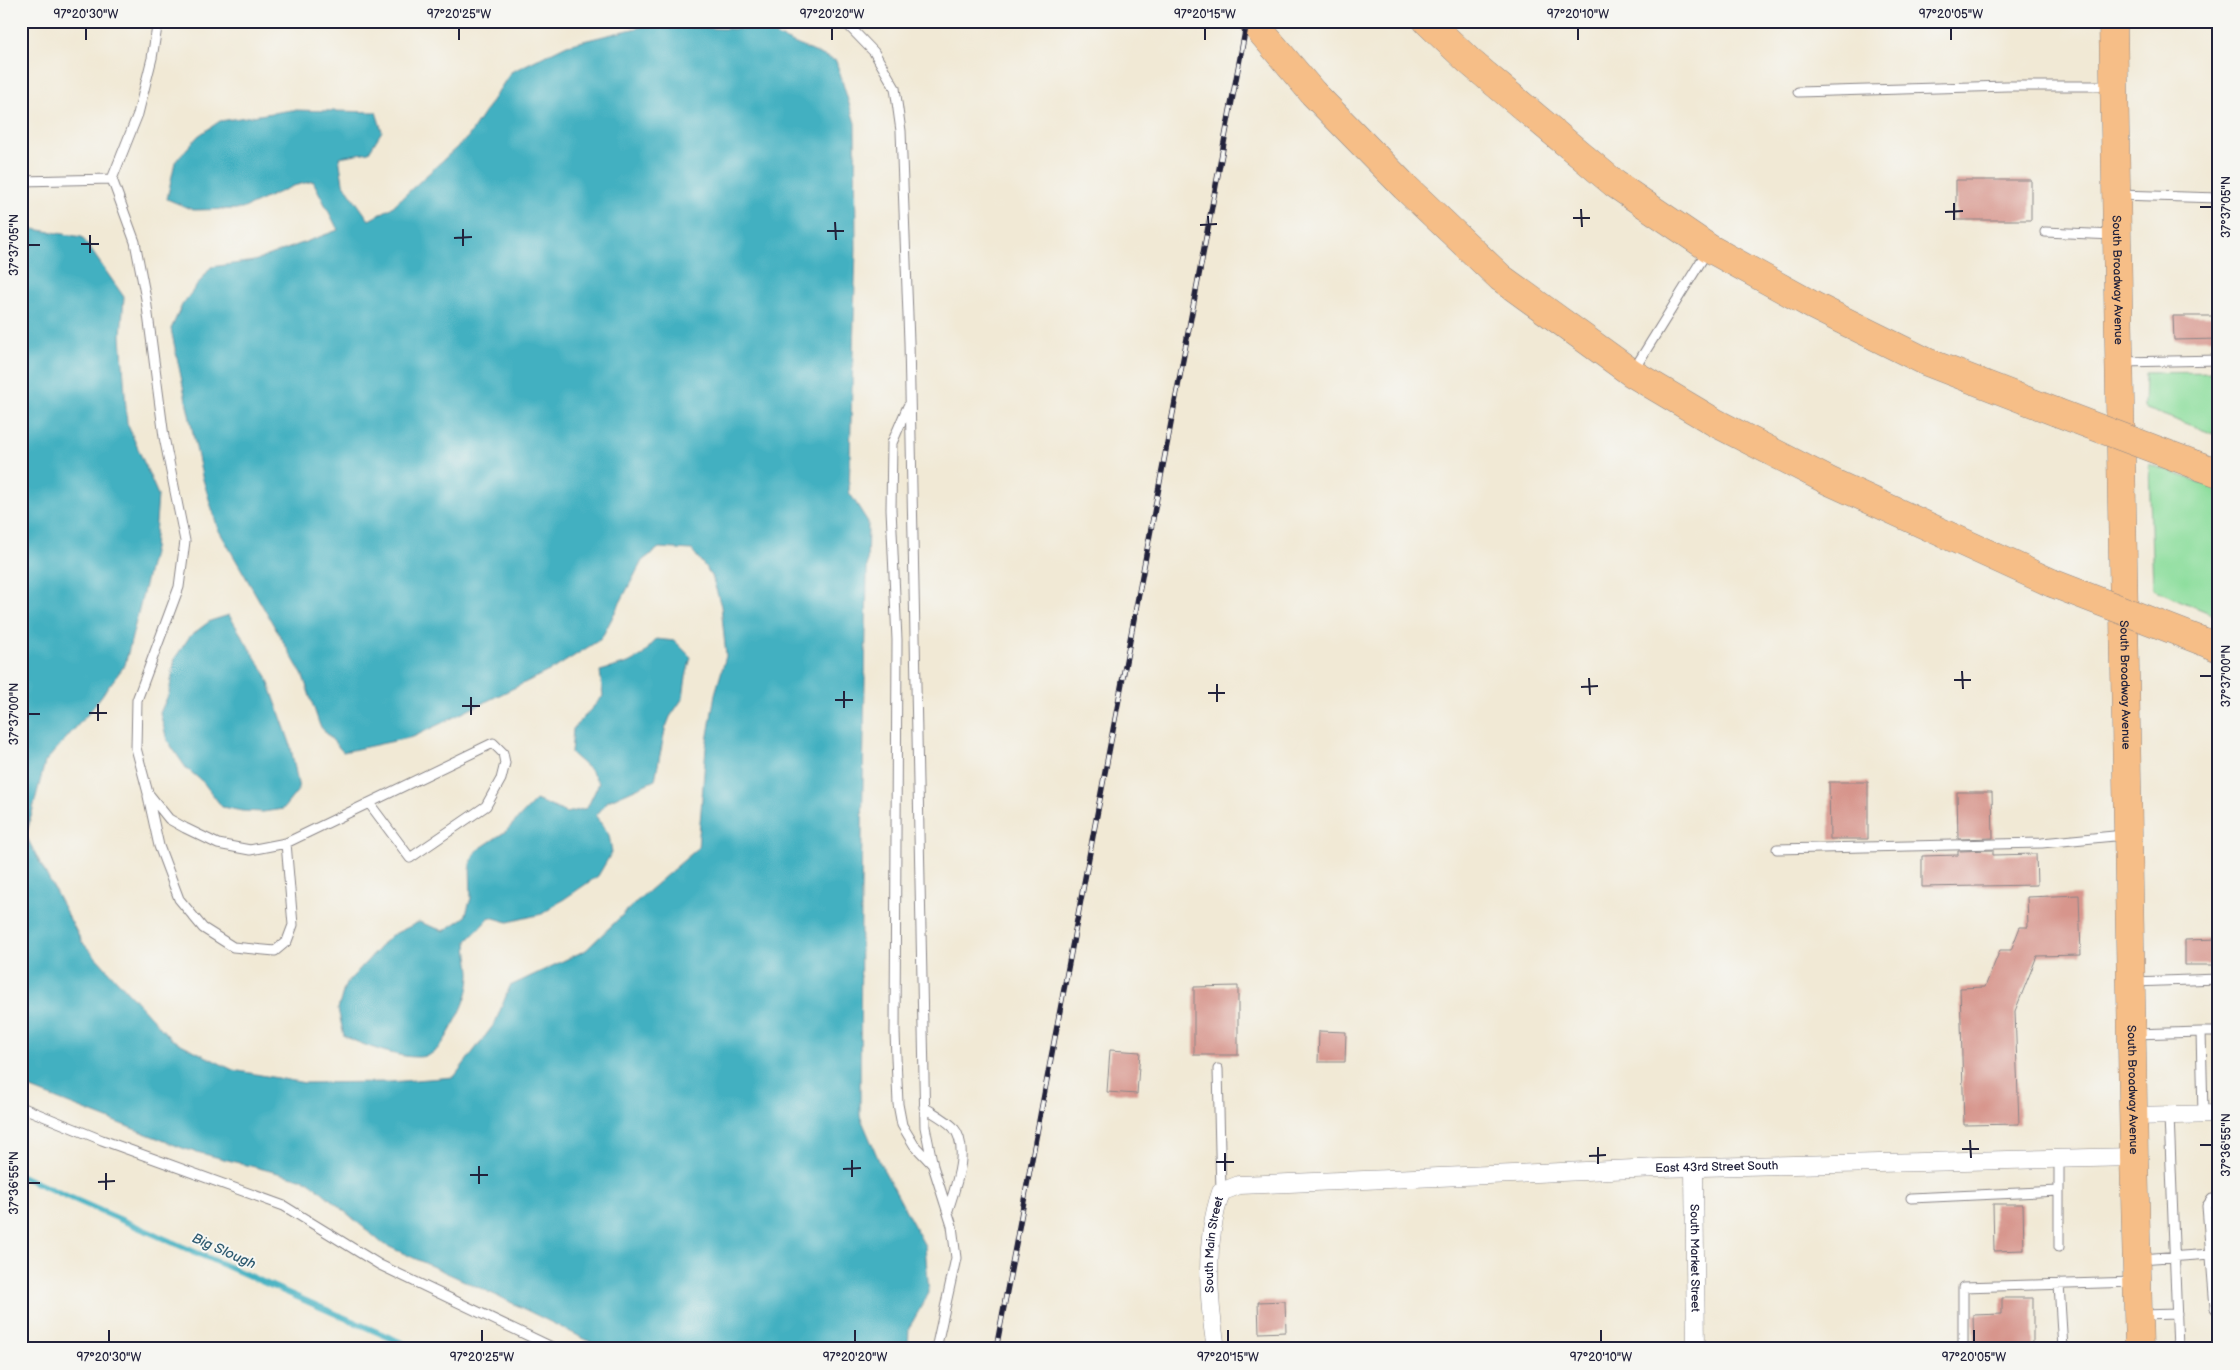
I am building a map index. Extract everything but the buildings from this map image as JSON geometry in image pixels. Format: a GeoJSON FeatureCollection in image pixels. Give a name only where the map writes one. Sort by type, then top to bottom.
{"type":"FeatureCollection","features":[{"type":"Feature","properties":{"kind":"main road"},"geometry":{"type":"LineString","coordinates":[[1252,21],[1313,93],[1405,187],[1500,278],[1632,373],[1716,423],[1829,481],[2052,583],[2211,645]]}},
{"type":"Feature","properties":{"kind":"main road"},"geometry":{"type":"LineString","coordinates":[[1427,21],[1468,61],[1615,184],[1710,248],[1814,306],[1927,362],[2211,469]]}},
{"type":"Feature","properties":{"kind":"main road","name":"South Broadway Avenue"},"geometry":{"type":"LineString","coordinates":[[2113,21],[2133,1116],[2140,1349]]}},
{"type":"Feature","properties":{"kind":"street"},"geometry":{"type":"LineString","coordinates":[[2133,1116],[2211,1114]]}},
{"type":"Feature","properties":{"kind":"street","name":"East 43rd Street South"},"geometry":{"type":"LineString","coordinates":[[1300,1182],[1694,1168],[2134,1157]]}},
{"type":"Feature","properties":{"kind":"street","name":"South Market Street"},"geometry":{"type":"LineString","coordinates":[[1694,1168],[1696,1349]]}},
{"type":"Feature","properties":{"kind":"street","name":"South Main Street"},"geometry":{"type":"LineString","coordinates":[[1216,1349],[1210,1312],[1210,1254],[1215,1208],[1220,1192],[1239,1184],[1300,1182]]}},
{"type":"Feature","properties":{"kind":"lane"},"geometry":{"type":"LineString","coordinates":[[158,21],[152,58],[138,114],[112,179],[135,242],[146,298],[164,437],[185,541],[179,587],[137,700],[136,748],[160,846],[179,899],[203,928],[233,947],[275,951],[286,941],[293,924],[286,843]]}},
{"type":"Feature","properties":{"kind":"lane"},"geometry":{"type":"LineString","coordinates":[[844,21],[874,52],[895,88],[901,131],[910,401],[924,1107],[925,1127],[933,1166],[948,1210],[956,1258],[936,1349]]}},
{"type":"Feature","properties":{"kind":"lane"},"geometry":{"type":"LineString","coordinates":[[1798,92],[2007,86],[2114,86]]}},
{"type":"Feature","properties":{"kind":"lane"},"geometry":{"type":"LineString","coordinates":[[21,181],[112,179]]}},
{"type":"Feature","properties":{"kind":"lane"},"geometry":{"type":"LineString","coordinates":[[2116,195],[2219,198]]}},
{"type":"Feature","properties":{"kind":"lane"},"geometry":{"type":"LineString","coordinates":[[2045,232],[2117,235]]}},
{"type":"Feature","properties":{"kind":"lane"},"geometry":{"type":"LineString","coordinates":[[1632,373],[1710,248]]}},
{"type":"Feature","properties":{"kind":"lane"},"geometry":{"type":"LineString","coordinates":[[2119,362],[2219,360]]}},
{"type":"Feature","properties":{"kind":"lane"},"geometry":{"type":"LineString","coordinates":[[910,401],[892,444],[891,509],[897,640],[895,1033],[898,1104],[902,1125],[914,1145],[933,1166]]}},
{"type":"Feature","properties":{"kind":"lane"},"geometry":{"type":"LineString","coordinates":[[148,793],[169,819],[218,844],[250,850],[286,843],[493,743],[503,753],[505,763],[501,779],[486,806],[410,858],[369,803]]}},
{"type":"Feature","properties":{"kind":"lane"},"geometry":{"type":"LineString","coordinates":[[1777,849],[2042,843],[2128,835]]}},
{"type":"Feature","properties":{"kind":"lane"},"geometry":{"type":"LineString","coordinates":[[2131,982],[2219,979]]}},
{"type":"Feature","properties":{"kind":"lane"},"geometry":{"type":"LineString","coordinates":[[2201,1032],[2211,1114]]}},
{"type":"Feature","properties":{"kind":"lane"},"geometry":{"type":"LineString","coordinates":[[2132,1035],[2219,1032]]}},
{"type":"Feature","properties":{"kind":"lane"},"geometry":{"type":"LineString","coordinates":[[1218,1069],[1220,1192]]}},
{"type":"Feature","properties":{"kind":"lane"},"geometry":{"type":"LineString","coordinates":[[21,1107],[102,1140],[284,1206],[380,1265],[556,1349]]}},
{"type":"Feature","properties":{"kind":"lane"},"geometry":{"type":"LineString","coordinates":[[924,1107],[953,1128],[960,1140],[960,1158],[956,1186],[948,1210]]}},
{"type":"Feature","properties":{"kind":"lane"},"geometry":{"type":"LineString","coordinates":[[2169,1115],[2178,1349]]}},
{"type":"Feature","properties":{"kind":"lane"},"geometry":{"type":"LineString","coordinates":[[2059,1159],[2059,1248]]}},
{"type":"Feature","properties":{"kind":"lane"},"geometry":{"type":"LineString","coordinates":[[1911,1198],[2059,1191]]}},
{"type":"Feature","properties":{"kind":"lane"},"geometry":{"type":"LineString","coordinates":[[2219,1199],[2212,1199],[2207,1206],[2215,1308],[2219,1312]]}},
{"type":"Feature","properties":{"kind":"lane"},"geometry":{"type":"LineString","coordinates":[[1963,1349],[1963,1287],[2060,1284],[2137,1271],[2174,1257],[2212,1254]]}},
{"type":"Feature","properties":{"kind":"lane"},"geometry":{"type":"LineString","coordinates":[[2060,1284],[2063,1349]]}},
{"type":"Feature","properties":{"kind":"lane"},"geometry":{"type":"LineString","coordinates":[[2138,1315],[2176,1314]]}},
{"type":"Feature","properties":{"kind":"green space"},"geometry":{"type":"Polygon","coordinates":[[[2219,372],[2219,436],[2144,408],[2145,373],[2219,372]]]}},
{"type":"Feature","properties":{"kind":"green space"},"geometry":{"type":"Polygon","coordinates":[[[2149,464],[2219,489],[2219,617],[2153,589],[2149,464]]]}},
{"type":"Feature","properties":{"kind":"water"},"geometry":{"type":"Polygon","coordinates":[[[645,26],[763,30],[836,61],[855,123],[856,248],[849,492],[868,522],[861,889],[860,1116],[880,1163],[925,1246],[929,1293],[909,1328],[908,1349],[605,1349],[504,1299],[383,1244],[309,1181],[185,1149],[21,1085],[21,227],[82,237],[124,297],[121,335],[127,423],[158,495],[154,549],[125,665],[87,715],[45,762],[26,836],[82,942],[171,1039],[233,1070],[305,1083],[390,1082],[454,1077],[495,1023],[510,986],[586,950],[639,899],[698,848],[706,747],[715,694],[726,656],[721,606],[712,576],[692,550],[659,548],[642,561],[601,639],[555,668],[413,737],[343,752],[320,726],[303,676],[218,529],[202,476],[171,329],[182,305],[211,267],[254,261],[338,230],[313,181],[293,186],[242,209],[193,210],[167,199],[175,162],[198,136],[220,121],[292,110],[376,112],[382,131],[369,152],[339,157],[343,183],[369,220],[391,208],[468,137],[511,72],[567,45],[645,26]]]}},
{"type":"Feature","properties":{"kind":"water"},"geometry":{"type":"Polygon","coordinates":[[[229,615],[266,675],[290,743],[299,789],[283,809],[263,812],[242,811],[222,807],[203,782],[186,768],[167,740],[160,713],[169,693],[175,658],[190,636],[210,621],[229,615]]]}},
{"type":"Feature","properties":{"kind":"water"},"geometry":{"type":"Polygon","coordinates":[[[656,639],[675,641],[691,657],[683,698],[670,717],[665,730],[655,780],[608,801],[596,816],[609,835],[612,852],[598,876],[542,914],[508,922],[490,917],[467,941],[470,977],[466,998],[447,1036],[434,1052],[421,1057],[410,1057],[386,1052],[344,1036],[338,1009],[345,985],[390,936],[419,922],[444,931],[465,917],[471,898],[470,864],[476,851],[506,831],[536,800],[567,813],[587,808],[599,783],[590,770],[571,753],[573,729],[603,696],[600,671],[628,663],[643,655],[656,639]]]}},
{"type":"Feature","properties":{"kind":"waterway","name":"Big Slough"},"geometry":{"type":"LineString","coordinates":[[21,1176],[416,1349]]}},
{"type":"Feature","properties":{"kind":"railway"},"geometry":{"type":"LineString","coordinates":[[996,1349],[1247,21]]}}]}
